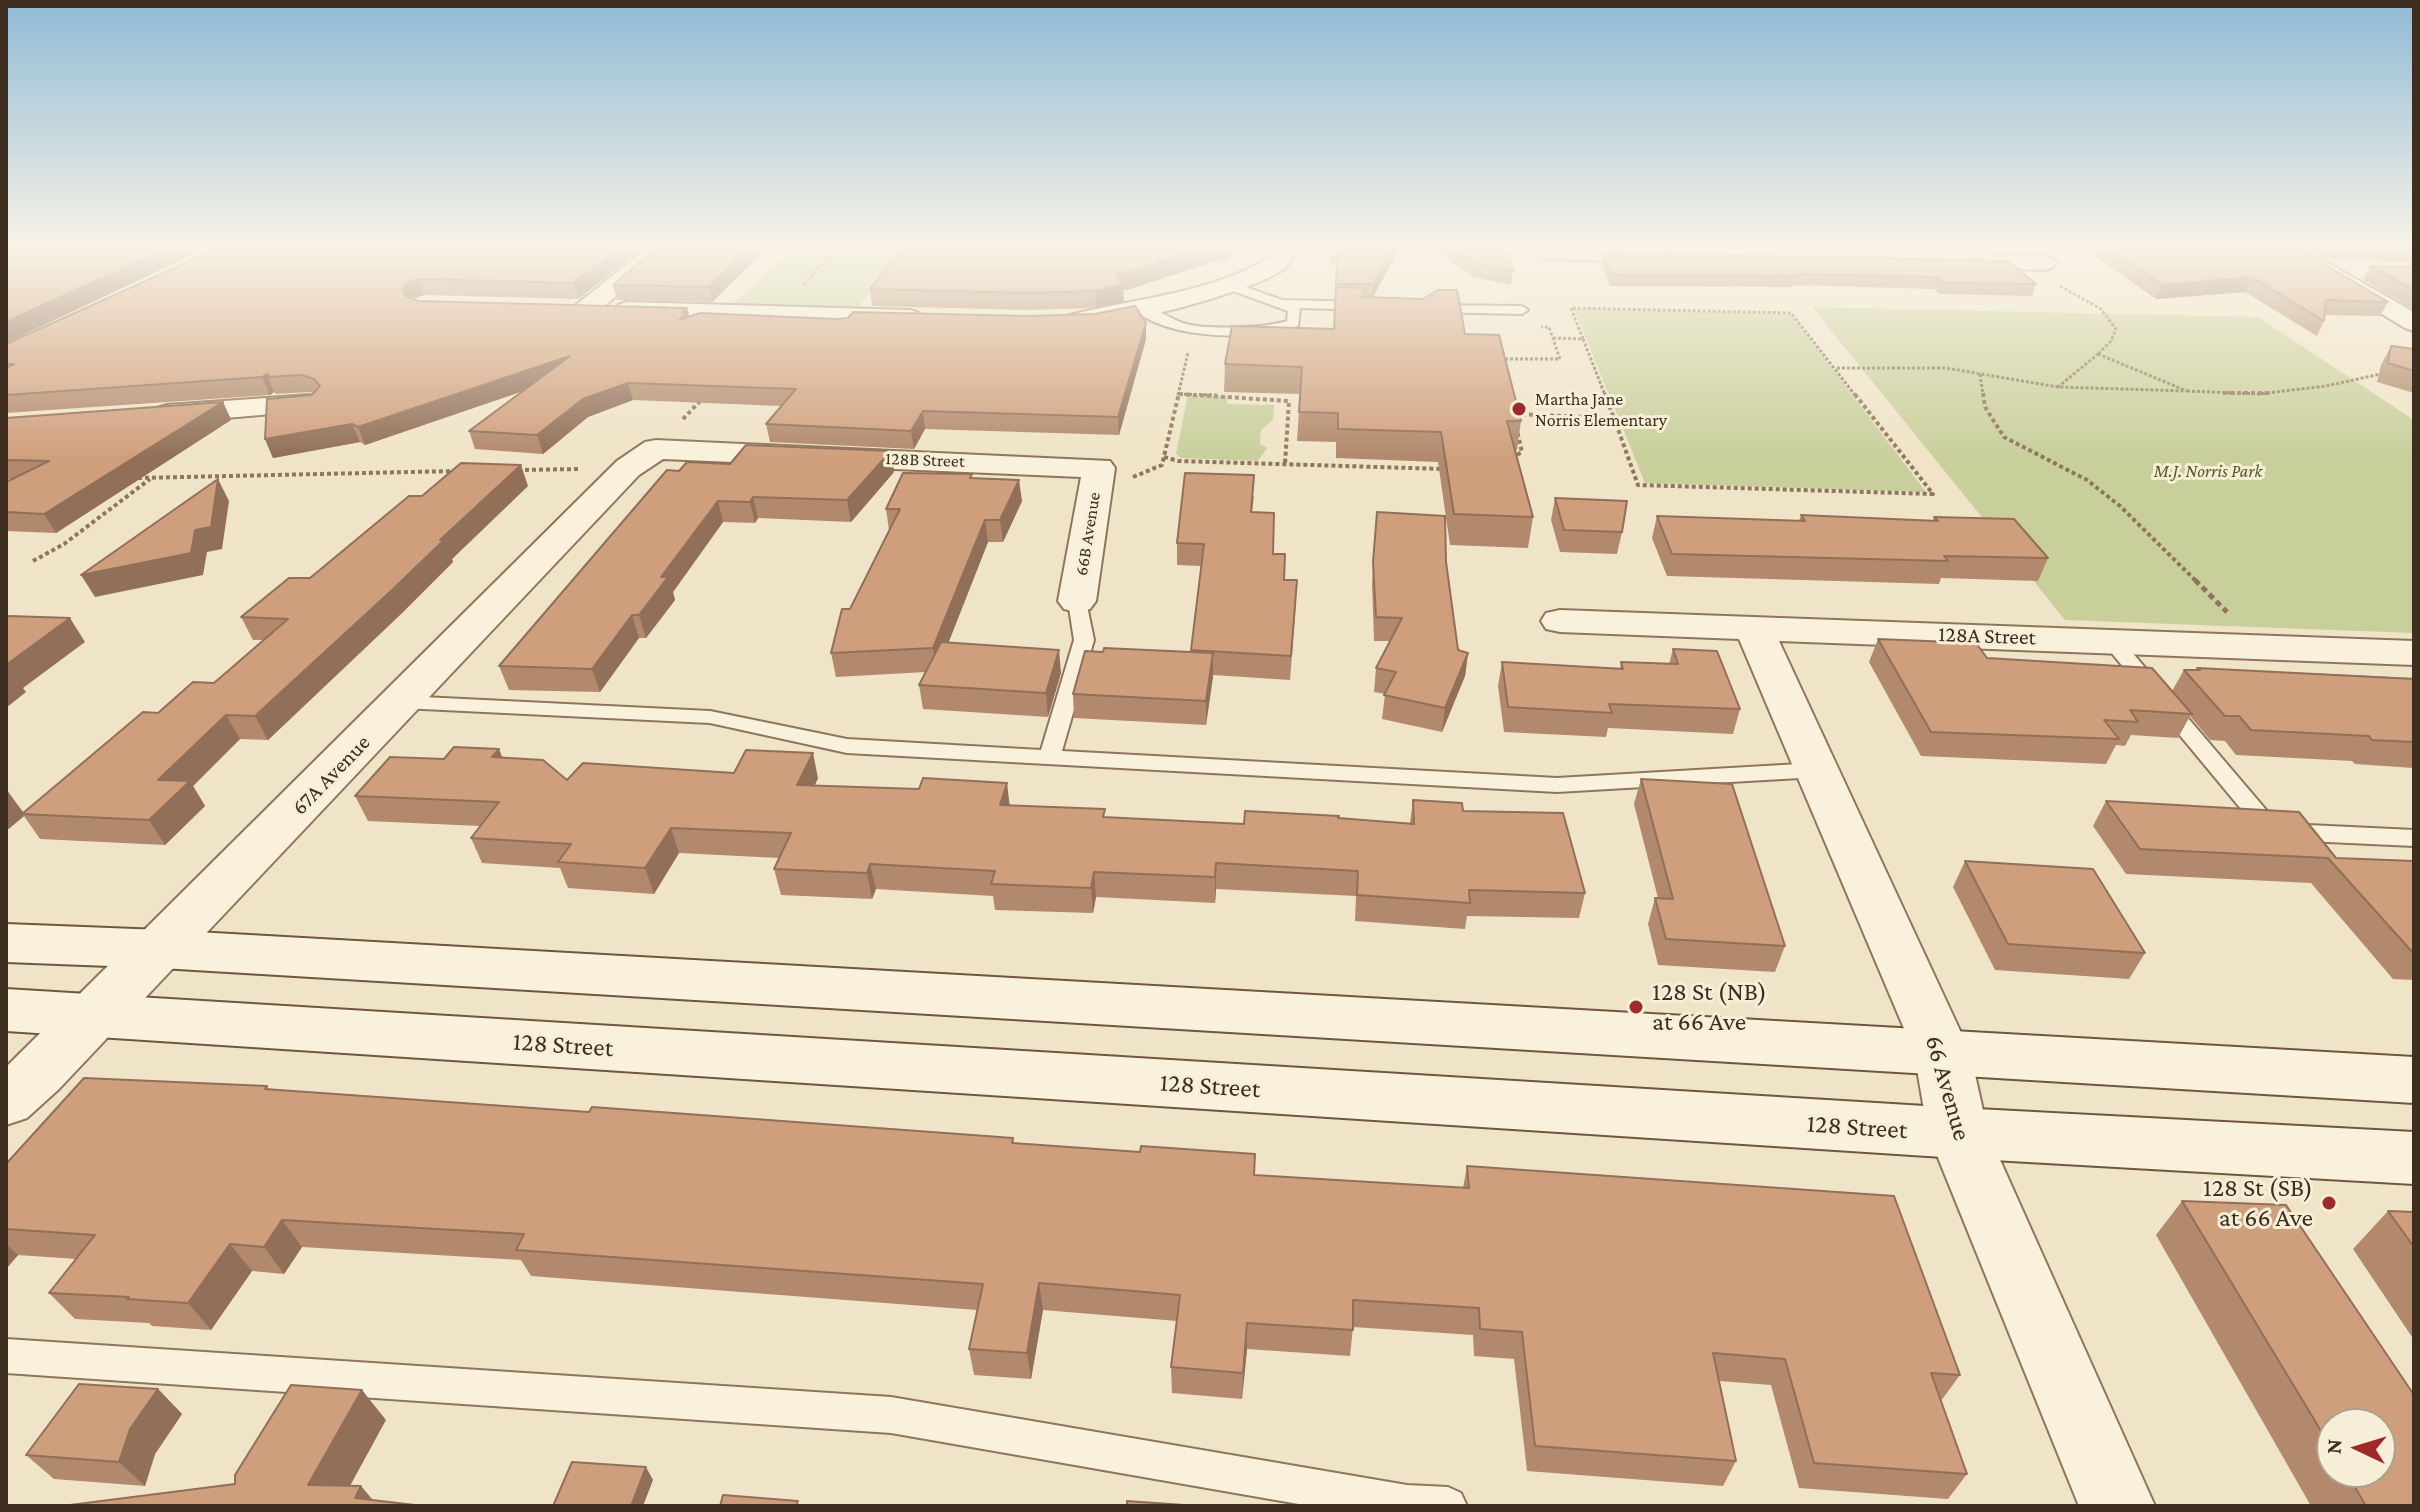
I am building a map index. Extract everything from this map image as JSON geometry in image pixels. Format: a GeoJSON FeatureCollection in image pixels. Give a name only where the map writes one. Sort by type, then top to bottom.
{"type":"FeatureCollection","features":[{"type":"Feature","properties":{"kind":"street"},"geometry":{"type":"LineString","coordinates":[[845,317],[928,319]]}},
{"type":"Feature","properties":{"kind":"street"},"geometry":{"type":"LineString","coordinates":[[1056,321],[1108,317]]}},
{"type":"Feature","properties":{"kind":"street"},"geometry":{"type":"LineString","coordinates":[[133,417],[309,404]]}},
{"type":"Feature","properties":{"kind":"street","name":"128B Street"},"geometry":{"type":"LineString","coordinates":[[670,434],[1112,474]]}},
{"type":"Feature","properties":{"kind":"street","name":"67A Avenue"},"geometry":{"type":"LineString","coordinates":[[6,1101],[39,1073],[161,949],[628,468],[670,434]]}},
{"type":"Feature","properties":{"kind":"street","name":"66B Avenue"},"geometry":{"type":"LineString","coordinates":[[1077,601],[1112,474]]}},
{"type":"Feature","properties":{"kind":"street","name":"128A Street"},"geometry":{"type":"LineString","coordinates":[[1560,621],[2414,653]]}},
{"type":"Feature","properties":{"kind":"street","name":"66 Avenue"},"geometry":{"type":"LineString","coordinates":[[1754,628],[1942,1052],[1958,1133],[2117,1506]]}},
{"type":"Feature","properties":{"kind":"street"},"geometry":{"type":"LineString","coordinates":[[6,943],[161,949],[2414,1080]]}},
{"type":"Feature","properties":{"kind":"street","name":"128 Street"},"geometry":{"type":"LineString","coordinates":[[6,1010],[1958,1133],[2414,1158]]}},
{"type":"Feature","properties":{"kind":"lane"},"geometry":{"type":"LineString","coordinates":[[1156,317],[1186,329],[1271,331],[1293,323],[1293,317]]}},
{"type":"Feature","properties":{"kind":"lane"},"geometry":{"type":"LineString","coordinates":[[1049,759],[1084,640],[1077,601]]}},
{"type":"Feature","properties":{"kind":"lane"},"geometry":{"type":"LineString","coordinates":[[2112,641],[2259,816],[2306,833],[2414,838]]}},
{"type":"Feature","properties":{"kind":"lane"},"geometry":{"type":"LineString","coordinates":[[402,702],[710,717],[847,746],[1557,785],[1817,770]]}},
{"type":"Feature","properties":{"kind":"lane"},"geometry":{"type":"LineString","coordinates":[[6,1356],[891,1415],[1407,1504],[1448,1506]]}},
{"type":"Feature","properties":{"kind":"path"},"geometry":{"type":"LineString","coordinates":[[1574,317],[1638,485],[1933,494],[1794,317]]}},
{"type":"Feature","properties":{"kind":"path"},"geometry":{"type":"LineString","coordinates":[[2058,387],[2111,341],[2116,329],[2107,317]]}},
{"type":"Feature","properties":{"kind":"path"},"geometry":{"type":"LineString","coordinates":[[1488,359],[1560,359],[1549,327],[1536,327]]}},
{"type":"Feature","properties":{"kind":"path"},"geometry":{"type":"LineString","coordinates":[[1553,338],[1583,339]]}},
{"type":"Feature","properties":{"kind":"path"},"geometry":{"type":"LineString","coordinates":[[1112,474],[1162,465],[1189,347]]}},
{"type":"Feature","properties":{"kind":"path"},"geometry":{"type":"LineString","coordinates":[[2098,354],[2188,392]]}},
{"type":"Feature","properties":{"kind":"path"},"geometry":{"type":"LineString","coordinates":[[1499,359],[1502,371]]}},
{"type":"Feature","properties":{"kind":"path"},"geometry":{"type":"LineString","coordinates":[[1833,368],[1946,368],[2058,387],[2259,394],[2326,386],[2385,373]]}},
{"type":"Feature","properties":{"kind":"path"},"geometry":{"type":"LineString","coordinates":[[1980,374],[1985,407],[2004,437],[2087,480],[2120,506],[2228,613]]}},
{"type":"Feature","properties":{"kind":"path"},"geometry":{"type":"LineString","coordinates":[[670,434],[711,389]]}},
{"type":"Feature","properties":{"kind":"path"},"geometry":{"type":"LineString","coordinates":[[1179,394],[1289,401],[1285,464]]}},
{"type":"Feature","properties":{"kind":"path"},"geometry":{"type":"LineString","coordinates":[[1510,406],[1522,452],[1510,458]]}},
{"type":"Feature","properties":{"kind":"path"},"geometry":{"type":"LineString","coordinates":[[1512,414],[1614,418]]}},
{"type":"Feature","properties":{"kind":"path"},"geometry":{"type":"LineString","coordinates":[[1164,457],[1178,461],[1455,469]]}},
{"type":"Feature","properties":{"kind":"path"},"geometry":{"type":"LineString","coordinates":[[506,470],[586,469]]}},
{"type":"Feature","properties":{"kind":"path"},"geometry":{"type":"LineString","coordinates":[[126,478],[459,471]]}},
{"type":"Feature","properties":{"kind":"path"},"geometry":{"type":"LineString","coordinates":[[33,561],[64,544],[152,478]]}},
{"type":"Feature","properties":{"kind":"green space"},"geometry":{"type":"Polygon","coordinates":[[[1577,317],[1793,317],[1926,492],[1645,483],[1577,317]]]}},
{"type":"Feature","properties":{"kind":"green space","name":"M.J. Norris Park"},"geometry":{"type":"Polygon","coordinates":[[[1820,317],[2258,317],[2414,420],[2414,633],[2065,620],[1820,317]]]}},
{"type":"Feature","properties":{"kind":"green space"},"geometry":{"type":"Polygon","coordinates":[[[1188,395],[1228,396],[1227,404],[1274,405],[1273,420],[1261,430],[1260,444],[1267,448],[1258,461],[1181,458],[1176,454],[1188,395]]]}},
{"type":"Feature","properties":{"kind":"building"},"geometry":{"type":"Polygon","coordinates":[[[67,317],[683,317],[679,320],[689,317],[837,319],[1142,317],[1146,323],[1118,417],[923,411],[911,431],[766,424],[796,389],[628,383],[583,399],[537,435],[469,431],[570,356],[358,427],[352,424],[265,439],[267,399],[312,395],[320,386],[314,379],[301,375],[268,377],[268,374],[262,377],[6,395],[6,368],[14,364],[6,364],[6,344],[67,317]]]}},
{"type":"Feature","properties":{"kind":"building"},"geometry":{"type":"Polygon","coordinates":[[[1335,317],[1462,317],[1465,334],[1499,335],[1521,421],[1507,421],[1533,517],[1454,514],[1441,432],[1338,429],[1338,413],[1299,412],[1302,367],[1225,364],[1232,326],[1334,329],[1335,317]]]}},
{"type":"Feature","properties":{"kind":"building"},"geometry":{"type":"Polygon","coordinates":[[[2391,346],[2414,349],[2414,371],[2388,363],[2391,346]]]}},
{"type":"Feature","properties":{"kind":"building"},"geometry":{"type":"Polygon","coordinates":[[[223,402],[44,514],[6,512],[6,482],[49,461],[6,460],[6,418],[223,402]]]}},
{"type":"Feature","properties":{"kind":"building"},"geometry":{"type":"Polygon","coordinates":[[[746,445],[891,451],[847,500],[753,497],[750,502],[718,501],[661,577],[668,577],[639,615],[632,615],[592,669],[499,666],[667,470],[679,471],[687,462],[730,464],[746,445]]]}},
{"type":"Feature","properties":{"kind":"building"},"geometry":{"type":"Polygon","coordinates":[[[461,463],[521,465],[440,540],[444,540],[391,591],[255,716],[226,715],[158,780],[190,781],[149,820],[22,814],[143,712],[158,713],[193,682],[214,683],[288,619],[241,617],[289,578],[310,578],[409,496],[422,496],[461,463]]]}},
{"type":"Feature","properties":{"kind":"building"},"geometry":{"type":"Polygon","coordinates":[[[903,473],[972,474],[970,478],[1019,480],[1000,520],[985,520],[933,648],[831,653],[842,609],[850,609],[900,509],[886,509],[903,473]]]}},
{"type":"Feature","properties":{"kind":"building"},"geometry":{"type":"Polygon","coordinates":[[[1185,473],[1254,475],[1251,512],[1274,513],[1273,554],[1285,554],[1284,580],[1297,580],[1291,656],[1191,650],[1204,544],[1177,543],[1185,473]]]}},
{"type":"Feature","properties":{"kind":"building"},"geometry":{"type":"Polygon","coordinates":[[[218,479],[211,527],[195,530],[191,553],[81,575],[218,479]]]}},
{"type":"Feature","properties":{"kind":"building"},"geometry":{"type":"Polygon","coordinates":[[[1555,498],[1627,501],[1622,532],[1564,530],[1555,498]]]}},
{"type":"Feature","properties":{"kind":"building"},"geometry":{"type":"Polygon","coordinates":[[[1377,512],[1445,516],[1446,562],[1458,650],[1468,653],[1445,708],[1384,695],[1396,672],[1376,668],[1402,618],[1376,617],[1373,562],[1377,512]]]}},
{"type":"Feature","properties":{"kind":"building"},"geometry":{"type":"Polygon","coordinates":[[[1801,515],[1938,521],[1934,517],[2014,519],[2048,558],[1944,556],[1948,561],[1672,554],[1657,516],[1805,521],[1801,515]]]}},
{"type":"Feature","properties":{"kind":"building"},"geometry":{"type":"Polygon","coordinates":[[[6,618],[70,618],[6,665],[6,618]]]}},
{"type":"Feature","properties":{"kind":"building"},"geometry":{"type":"Polygon","coordinates":[[[1878,639],[1976,643],[1987,658],[2152,668],[2192,714],[2130,710],[2138,722],[2104,720],[2119,739],[1931,732],[1878,639]]]}},
{"type":"Feature","properties":{"kind":"building"},"geometry":{"type":"Polygon","coordinates":[[[941,642],[1059,650],[1046,693],[919,685],[941,642]]]}},
{"type":"Feature","properties":{"kind":"building"},"geometry":{"type":"Polygon","coordinates":[[[1104,648],[1213,653],[1206,701],[1073,694],[1085,651],[1103,652],[1104,648]]]}},
{"type":"Feature","properties":{"kind":"building"},"geometry":{"type":"Polygon","coordinates":[[[1673,649],[1717,651],[1740,709],[1609,704],[1612,713],[1508,707],[1502,662],[1623,669],[1621,662],[1678,664],[1673,649]]]}},
{"type":"Feature","properties":{"kind":"building"},"geometry":{"type":"Polygon","coordinates":[[[2197,668],[2414,679],[2414,742],[2372,740],[2369,736],[2251,730],[2239,716],[2225,716],[2184,670],[2200,670],[2197,668]]]}},
{"type":"Feature","properties":{"kind":"building"},"geometry":{"type":"Polygon","coordinates":[[[454,747],[499,749],[492,757],[543,760],[567,780],[583,763],[734,773],[746,750],[813,753],[797,785],[919,789],[923,778],[1007,783],[1000,805],[1105,809],[1103,817],[1244,824],[1245,811],[1414,824],[1413,800],[1462,803],[1463,811],[1563,813],[1585,893],[1469,890],[1470,903],[1357,895],[1358,871],[1216,863],[1215,877],[1094,872],[1091,888],[991,884],[995,871],[870,864],[867,873],[774,869],[791,833],[671,828],[645,868],[558,862],[571,844],[471,838],[499,802],[355,796],[390,757],[444,759],[454,747]]]}},
{"type":"Feature","properties":{"kind":"building"},"geometry":{"type":"Polygon","coordinates":[[[1641,779],[1732,784],[1785,946],[1666,939],[1655,898],[1673,899],[1641,779]]]}},
{"type":"Feature","properties":{"kind":"building"},"geometry":{"type":"Polygon","coordinates":[[[2106,801],[2299,812],[2336,858],[2414,861],[2414,954],[2328,858],[2140,849],[2106,801]]]}},
{"type":"Feature","properties":{"kind":"building"},"geometry":{"type":"Polygon","coordinates":[[[1965,861],[2093,869],[2145,953],[2008,944],[1965,861]]]}},
{"type":"Feature","properties":{"kind":"building"},"geometry":{"type":"Polygon","coordinates":[[[84,1078],[267,1086],[265,1089],[589,1112],[592,1107],[1013,1138],[1012,1143],[1140,1152],[1141,1146],[1255,1154],[1254,1175],[1469,1188],[1467,1166],[1894,1196],[1960,1375],[1931,1373],[1967,1474],[1814,1463],[1785,1359],[1713,1353],[1736,1461],[1535,1446],[1522,1332],[1480,1329],[1479,1308],[1353,1300],[1353,1330],[1247,1323],[1243,1373],[1171,1367],[1180,1295],[1039,1283],[1027,1353],[969,1349],[983,1284],[516,1250],[524,1234],[282,1220],[264,1247],[230,1244],[188,1303],[49,1293],[95,1235],[6,1229],[6,1164],[84,1078]]]}},
{"type":"Feature","properties":{"kind":"building"},"geometry":{"type":"Polygon","coordinates":[[[2182,1201],[2286,1205],[2414,1395],[2414,1506],[2366,1506],[2355,1488],[2396,1488],[2396,1408],[2316,1408],[2316,1423],[2182,1201]]]}},
{"type":"Feature","properties":{"kind":"building"},"geometry":{"type":"Polygon","coordinates":[[[2388,1211],[2414,1212],[2414,1247],[2388,1211]]]}},
{"type":"Feature","properties":{"kind":"building"},"geometry":{"type":"Polygon","coordinates":[[[79,1384],[158,1389],[130,1429],[119,1462],[26,1455],[79,1384]]]}},
{"type":"Feature","properties":{"kind":"building"},"geometry":{"type":"Polygon","coordinates":[[[291,1385],[362,1390],[308,1485],[361,1486],[355,1498],[423,1506],[62,1506],[235,1484],[235,1475],[291,1385]]]}},
{"type":"Feature","properties":{"kind":"building"},"geometry":{"type":"Polygon","coordinates":[[[572,1462],[646,1467],[631,1506],[553,1506],[572,1462]]]}},
{"type":"Feature","properties":{"kind":"building"},"geometry":{"type":"Polygon","coordinates":[[[723,1495],[798,1501],[796,1506],[720,1506],[723,1495]]]}},
{"type":"Feature","properties":{"kind":"building"},"geometry":{"type":"Polygon","coordinates":[[[1127,1501],[1198,1506],[1127,1506],[1127,1501]]]}},
{"type":"Feature","properties":{"kind":"place","name":"Martha Jane Norris Elementary"},"geometry":{"type":"Point","coordinates":[1519,409]}},
{"type":"Feature","properties":{"kind":"place","name":"128 St (NB) at 66 Ave"},"geometry":{"type":"Point","coordinates":[1636,1007]}},
{"type":"Feature","properties":{"kind":"place","name":"128 St (SB) at 66 Ave"},"geometry":{"type":"Point","coordinates":[2329,1203]}}]}
